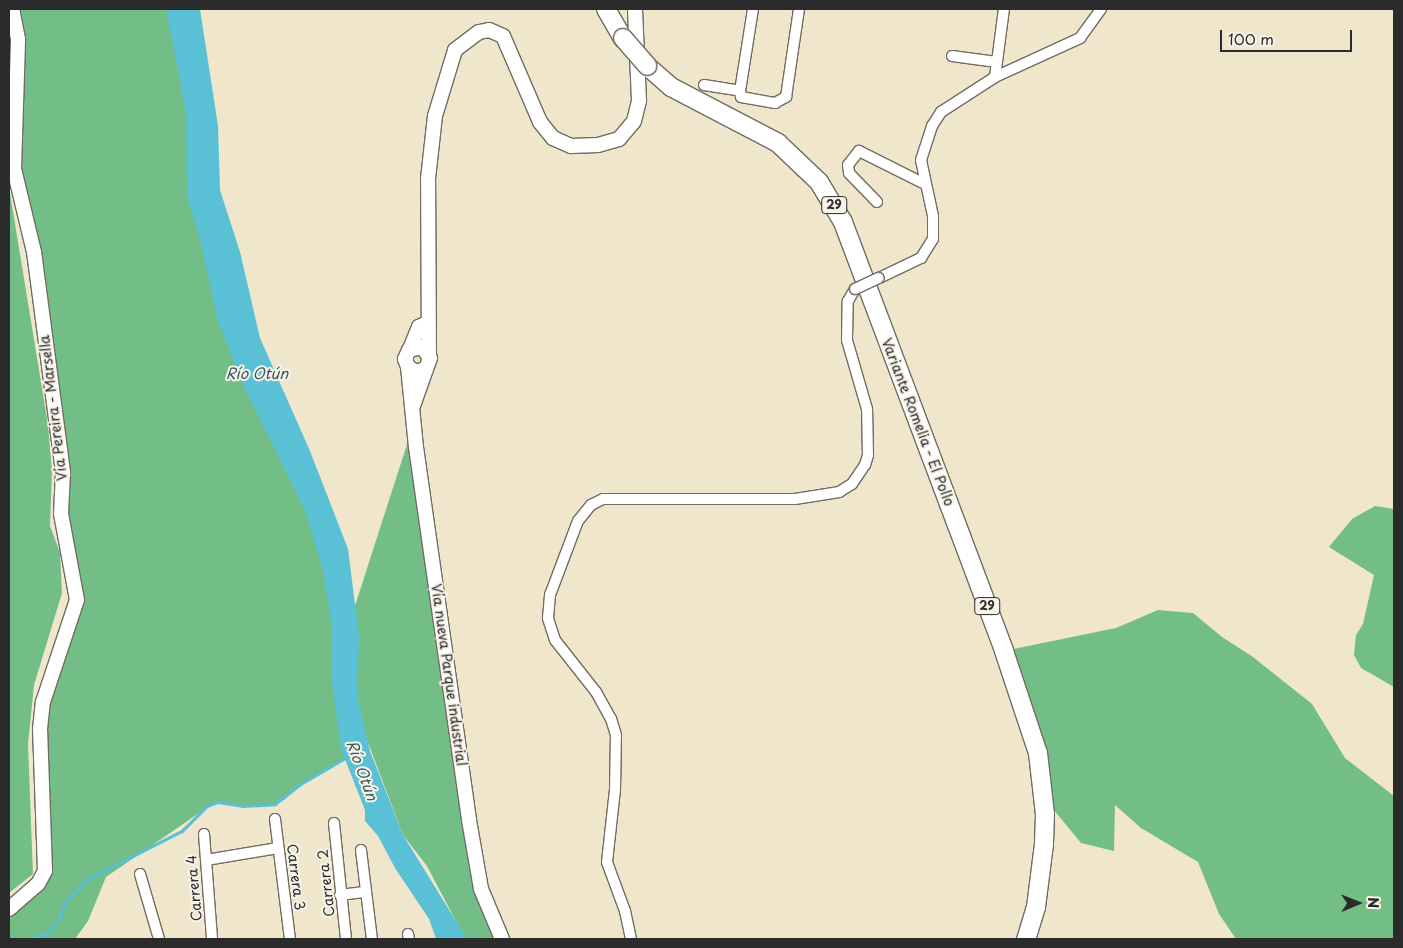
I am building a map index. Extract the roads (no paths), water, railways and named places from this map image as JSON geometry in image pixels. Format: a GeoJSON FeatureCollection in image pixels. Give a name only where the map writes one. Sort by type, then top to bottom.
{"type":"FeatureCollection","features":[{"type":"Feature","properties":{"kind":"highway","name":"Variante Romelia - El Pollo"},"geometry":{"type":"LineString","coordinates":[[606,9],[623,38],[647,66],[671,87],[778,143],[819,182],[843,222],[1010,668],[1038,753],[1045,814],[1044,844],[1036,907],[1026,939]]}},
{"type":"Feature","properties":{"kind":"main road","name":"Vía Pereira - Marsella"},"geometry":{"type":"LineString","coordinates":[[9,909],[38,884],[45,871],[40,729],[43,702],[77,600],[62,514],[63,472],[34,252],[14,169],[18,37],[12,9]]}},
{"type":"Feature","properties":{"kind":"main road","name":"Vía nueva Parque industrial"},"geometry":{"type":"LineString","coordinates":[[413,406],[428,362],[427,323],[430,290],[428,179],[435,116],[455,50],[479,32],[490,30],[503,36],[540,122],[553,138],[571,146],[598,144],[619,139],[634,121],[639,101],[634,9]]}},
{"type":"Feature","properties":{"kind":"main road","name":"Vía nueva Parque industrial"},"geometry":{"type":"LineString","coordinates":[[427,323],[420,327],[405,358],[413,406],[416,448],[481,889],[502,939]]}},
{"type":"Feature","properties":{"kind":"main road"},"geometry":{"type":"LineString","coordinates":[[408,368],[416,372],[428,362],[422,347],[410,349]]}},
{"type":"Feature","properties":{"kind":"street"},"geometry":{"type":"LineString","coordinates":[[753,9],[740,91],[742,97],[775,103],[786,96],[799,9]]}},
{"type":"Feature","properties":{"kind":"street"},"geometry":{"type":"LineString","coordinates":[[994,77],[1004,9]]}},
{"type":"Feature","properties":{"kind":"street"},"geometry":{"type":"LineString","coordinates":[[631,939],[628,920],[607,862],[615,790],[616,735],[611,719],[596,692],[564,653],[552,633],[548,618],[550,595],[578,521],[591,506],[603,499],[794,499],[840,492],[852,484],[865,465],[868,455],[867,409],[847,340],[848,301],[855,289],[911,265],[928,248],[934,229],[921,160],[936,119],[953,101],[994,77],[1080,38],[1101,9]]}},
{"type":"Feature","properties":{"kind":"street"},"geometry":{"type":"LineString","coordinates":[[952,56],[997,62]]}},
{"type":"Feature","properties":{"kind":"street"},"geometry":{"type":"LineString","coordinates":[[704,85],[740,91]]}},
{"type":"Feature","properties":{"kind":"street"},"geometry":{"type":"LineString","coordinates":[[877,202],[849,173],[848,164],[860,151],[924,184]]}},
{"type":"Feature","properties":{"kind":"street","name":"Carrera 3"},"geometry":{"type":"LineString","coordinates":[[275,819],[290,939]]}},
{"type":"Feature","properties":{"kind":"street","name":"Carrera 2"},"geometry":{"type":"LineString","coordinates":[[334,823],[346,939]]}},
{"type":"Feature","properties":{"kind":"street","name":"Carrera 4"},"geometry":{"type":"LineString","coordinates":[[204,834],[212,939]]}},
{"type":"Feature","properties":{"kind":"street"},"geometry":{"type":"LineString","coordinates":[[206,860],[278,848]]}},
{"type":"Feature","properties":{"kind":"street"},"geometry":{"type":"LineString","coordinates":[[361,850],[372,939]]}},
{"type":"Feature","properties":{"kind":"street"},"geometry":{"type":"LineString","coordinates":[[140,874],[159,939]]}},
{"type":"Feature","properties":{"kind":"street"},"geometry":{"type":"LineString","coordinates":[[340,895],[366,892]]}},
{"type":"Feature","properties":{"kind":"water","name":"Río Otún"},"geometry":{"type":"Polygon","coordinates":[[[166,9],[200,9],[218,126],[220,190],[240,252],[260,338],[310,451],[348,549],[359,636],[357,694],[370,751],[403,835],[467,939],[436,939],[429,919],[395,868],[378,836],[365,821],[365,810],[341,749],[331,675],[331,621],[323,570],[305,510],[241,381],[217,318],[200,239],[187,198],[186,112],[166,9]]]}},
{"type":"Feature","properties":{"kind":"waterway"},"geometry":{"type":"LineString","coordinates":[[29,939],[49,932],[59,919],[66,901],[88,879],[182,831],[207,806],[218,802],[242,806],[275,804],[299,785],[347,757]]}}]}
